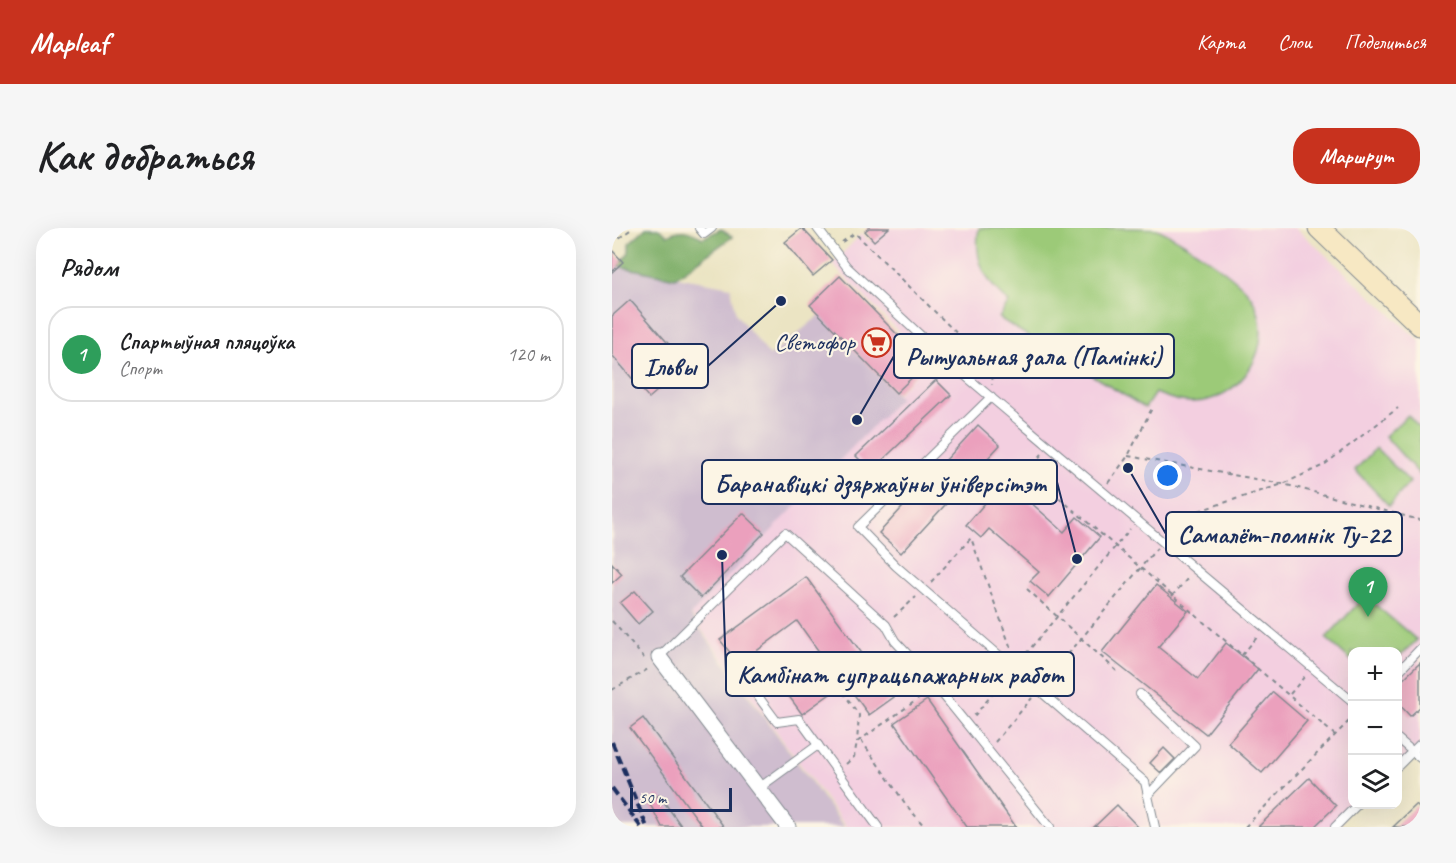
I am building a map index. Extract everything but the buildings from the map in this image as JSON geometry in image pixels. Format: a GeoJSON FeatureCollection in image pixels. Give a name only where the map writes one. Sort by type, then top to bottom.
{"type":"FeatureCollection","features":[{"type":"Feature","properties":{"kind":"main road"},"geometry":{"type":"LineString","coordinates":[[1319,228],[1420,325]]}},
{"type":"Feature","properties":{"kind":"street"},"geometry":{"type":"LineString","coordinates":[[656,662],[788,827]]}},
{"type":"Feature","properties":{"kind":"lane"},"geometry":{"type":"LineString","coordinates":[[699,228],[704,234],[712,228]]}},
{"type":"Feature","properties":{"kind":"lane"},"geometry":{"type":"LineString","coordinates":[[817,228],[847,267],[991,397],[1348,697]]}},
{"type":"Feature","properties":{"kind":"lane"},"geometry":{"type":"LineString","coordinates":[[991,397],[858,527],[924,590],[1146,782],[1155,827]]}},
{"type":"Feature","properties":{"kind":"lane"},"geometry":{"type":"LineString","coordinates":[[656,662],[784,532],[886,625],[895,641],[927,675],[1050,827]]}},
{"type":"Feature","properties":{"kind":"lane"},"geometry":{"type":"LineString","coordinates":[[1402,668],[1420,649]]}},
{"type":"Feature","properties":{"kind":"lane"},"geometry":{"type":"LineString","coordinates":[[746,680],[777,722],[799,719],[878,827]]}},
{"type":"Feature","properties":{"kind":"lane"},"geometry":{"type":"LineString","coordinates":[[1140,694],[1195,746],[1148,795]]}},
{"type":"Feature","properties":{"kind":"lane"},"geometry":{"type":"LineString","coordinates":[[1402,742],[1420,758]]}},
{"type":"Feature","properties":{"kind":"lane"},"geometry":{"type":"LineString","coordinates":[[1402,762],[1420,744]]}},
{"type":"Feature","properties":{"kind":"lane"},"geometry":{"type":"LineString","coordinates":[[759,788],[818,745]]}},
{"type":"Feature","properties":{"kind":"lane"},"geometry":{"type":"LineString","coordinates":[[1335,827],[1353,809]]}},
{"type":"Feature","properties":{"kind":"path"},"geometry":{"type":"LineString","coordinates":[[619,238],[633,228]]}},
{"type":"Feature","properties":{"kind":"path"},"geometry":{"type":"LineString","coordinates":[[833,249],[860,228]]}},
{"type":"Feature","properties":{"kind":"path"},"geometry":{"type":"LineString","coordinates":[[855,233],[993,369],[991,397]]}},
{"type":"Feature","properties":{"kind":"path"},"geometry":{"type":"LineString","coordinates":[[1102,491],[1128,456],[1152,408]]}},
{"type":"Feature","properties":{"kind":"path"},"geometry":{"type":"LineString","coordinates":[[987,751],[1162,541],[1192,513],[1230,499],[1283,484],[1323,465],[1398,408]]}},
{"type":"Feature","properties":{"kind":"path"},"geometry":{"type":"LineString","coordinates":[[1049,447],[1028,471],[1114,547],[1290,694],[1336,736]]}},
{"type":"Feature","properties":{"kind":"path"},"geometry":{"type":"LineString","coordinates":[[1128,456],[1283,484],[1420,519]]}},
{"type":"Feature","properties":{"kind":"path"},"geometry":{"type":"LineString","coordinates":[[966,724],[1137,520]]}},
{"type":"Feature","properties":{"kind":"path"},"geometry":{"type":"LineString","coordinates":[[886,625],[924,590],[971,538],[1013,650],[1014,668]]}},
{"type":"Feature","properties":{"kind":"path"},"geometry":{"type":"LineString","coordinates":[[1172,596],[1195,569]]}},
{"type":"Feature","properties":{"kind":"path"},"geometry":{"type":"LineString","coordinates":[[1027,589],[1119,673]]}},
{"type":"Feature","properties":{"kind":"path"},"geometry":{"type":"LineString","coordinates":[[612,621],[656,662],[612,690]]}},
{"type":"Feature","properties":{"kind":"path"},"geometry":{"type":"LineString","coordinates":[[1242,655],[1265,627]]}},
{"type":"Feature","properties":{"kind":"path"},"geometry":{"type":"LineString","coordinates":[[1290,694],[1312,667]]}},
{"type":"Feature","properties":{"kind":"path"},"geometry":{"type":"LineString","coordinates":[[927,675],[1014,668]]}},
{"type":"Feature","properties":{"kind":"path"},"geometry":{"type":"LineString","coordinates":[[859,741],[936,687]]}},
{"type":"Feature","properties":{"kind":"path"},"geometry":{"type":"LineString","coordinates":[[837,771],[854,757],[859,741],[859,716],[843,692]]}},
{"type":"Feature","properties":{"kind":"path"},"geometry":{"type":"LineString","coordinates":[[1245,827],[1348,723]]}},
{"type":"Feature","properties":{"kind":"path"},"geometry":{"type":"LineString","coordinates":[[859,741],[925,827]]}},
{"type":"Feature","properties":{"kind":"shaded area"},"geometry":{"type":"Polygon","coordinates":[[[885,228],[1296,228],[1420,341],[1420,747],[1402,765],[1402,647],[1348,647],[1349,809],[1339,827],[846,827],[686,608],[928,362],[832,264],[862,233],[870,242],[885,228]]]}},
{"type":"Feature","properties":{"kind":"shaded area"},"geometry":{"type":"Polygon","coordinates":[[[618,266],[731,287],[736,314],[770,356],[820,315],[900,398],[690,615],[844,827],[612,827],[612,272],[618,266]]]}},
{"type":"Feature","properties":{"kind":"green space"},"geometry":{"type":"Polygon","coordinates":[[[646,228],[658,228],[667,235],[685,231],[703,238],[721,229],[732,237],[675,278],[618,266],[629,252],[629,243],[646,228]]]}},
{"type":"Feature","properties":{"kind":"green space"},"geometry":{"type":"Polygon","coordinates":[[[979,228],[1157,229],[1194,250],[1236,280],[1246,290],[1259,316],[1261,334],[1258,352],[1250,368],[1239,382],[1225,393],[1208,400],[1185,402],[1155,393],[1145,408],[999,318],[1009,302],[993,286],[983,269],[978,250],[979,228]]]}},
{"type":"Feature","properties":{"kind":"green space"},"geometry":{"type":"Polygon","coordinates":[[[1408,415],[1420,429],[1420,475],[1385,436],[1408,415]]]}},
{"type":"Feature","properties":{"kind":"green space"},"geometry":{"type":"Polygon","coordinates":[[[1376,448],[1410,482],[1389,506],[1355,470],[1376,448]]]}},
{"type":"Feature","properties":{"kind":"green space"},"geometry":{"type":"Polygon","coordinates":[[[1365,596],[1417,640],[1402,654],[1402,647],[1348,647],[1348,657],[1326,638],[1365,596]]]}},
{"type":"Feature","properties":{"kind":"railway"},"geometry":{"type":"LineString","coordinates":[[612,742],[647,827]]}},
{"type":"Feature","properties":{"kind":"railway"},"geometry":{"type":"LineString","coordinates":[[612,788],[641,827]]}},
{"type":"Feature","properties":{"kind":"place","name":"Ільвы"},"geometry":{"type":"Point","coordinates":[781,301]}},
{"type":"Feature","properties":{"kind":"place","name":"Светофор"},"geometry":{"type":"Point","coordinates":[876,342]}},
{"type":"Feature","properties":{"kind":"place","name":"Рытуальная зала (Памінкі)"},"geometry":{"type":"Point","coordinates":[857,420]}},
{"type":"Feature","properties":{"kind":"place","name":"Самалёт-помнік Ту-22"},"geometry":{"type":"Point","coordinates":[1128,468]}},
{"type":"Feature","properties":{"kind":"place","name":"Камбінат супрацьпажарных работ"},"geometry":{"type":"Point","coordinates":[722,555]}},
{"type":"Feature","properties":{"kind":"place","name":"Баранавіцкі дзяржаўны ўніверсітэт"},"geometry":{"type":"Point","coordinates":[1077,559]}},
{"type":"Feature","properties":{"kind":"place","name":"Спартыўная пляцоўка"},"geometry":{"type":"Point","coordinates":[1368,617]}}]}
